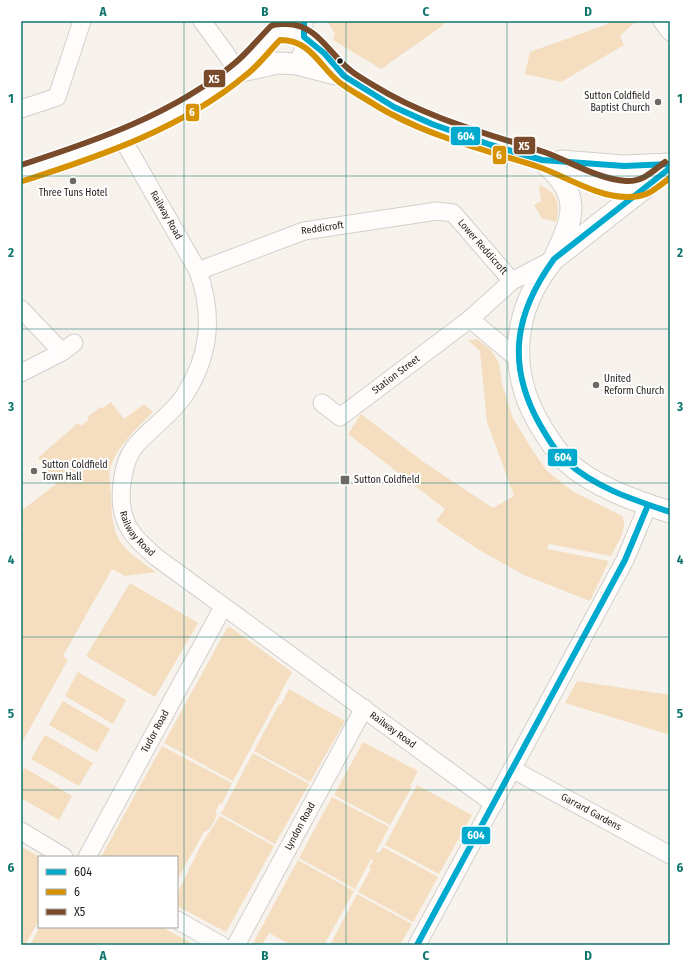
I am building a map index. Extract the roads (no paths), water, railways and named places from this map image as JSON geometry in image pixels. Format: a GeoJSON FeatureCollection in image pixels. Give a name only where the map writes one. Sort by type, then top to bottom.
{"type":"FeatureCollection","features":[{"type":"Feature","properties":{"kind":"main road"},"geometry":{"type":"LineString","coordinates":[[21,173],[122,138],[200,98],[238,72],[278,30],[293,32],[304,29],[344,76],[394,107],[432,124],[491,145],[542,160],[612,187],[626,189],[643,188]]}},
{"type":"Feature","properties":{"kind":"main road"},"geometry":{"type":"LineString","coordinates":[[238,72],[287,63],[344,76]]}},
{"type":"Feature","properties":{"kind":"main road"},"geometry":{"type":"LineString","coordinates":[[542,160],[624,166],[670,164]]}},
{"type":"Feature","properties":{"kind":"main road"},"geometry":{"type":"LineString","coordinates":[[542,160],[564,182],[569,193],[571,208],[568,229],[554,259]]}},
{"type":"Feature","properties":{"kind":"main road"},"geometry":{"type":"LineString","coordinates":[[670,168],[554,259],[542,274],[531,294],[520,327],[518,359],[522,382],[536,420],[566,462],[604,486],[648,505],[670,512]]}},
{"type":"Feature","properties":{"kind":"street"},"geometry":{"type":"LineString","coordinates":[[21,109],[57,97],[82,21]]}},
{"type":"Feature","properties":{"kind":"street"},"geometry":{"type":"LineString","coordinates":[[202,21],[238,72]]}},
{"type":"Feature","properties":{"kind":"street"},"geometry":{"type":"LineString","coordinates":[[662,21],[670,32]]}},
{"type":"Feature","properties":{"kind":"street"},"geometry":{"type":"LineString","coordinates":[[278,30],[272,53],[287,63],[303,50],[304,29]]}},
{"type":"Feature","properties":{"kind":"street","name":"Railway Road"},"geometry":{"type":"LineString","coordinates":[[122,138],[198,271],[206,293],[208,316],[206,348],[199,366],[180,402],[168,416],[150,430],[135,446],[125,466],[121,493],[124,519],[134,536],[156,557],[494,804]]}},
{"type":"Feature","properties":{"kind":"street","name":"Reddicroft"},"geometry":{"type":"LineString","coordinates":[[198,271],[304,231],[437,211],[453,213]]}},
{"type":"Feature","properties":{"kind":"street","name":"Lower Reddicroft"},"geometry":{"type":"LineString","coordinates":[[453,213],[512,281]]}},
{"type":"Feature","properties":{"kind":"street","name":"Station Street"},"geometry":{"type":"LineString","coordinates":[[322,403],[340,417],[470,319],[512,281],[554,259]]}},
{"type":"Feature","properties":{"kind":"street"},"geometry":{"type":"LineString","coordinates":[[21,309],[68,348],[21,373]]}},
{"type":"Feature","properties":{"kind":"street"},"geometry":{"type":"LineString","coordinates":[[470,319],[518,359]]}},
{"type":"Feature","properties":{"kind":"street"},"geometry":{"type":"LineString","coordinates":[[417,945],[625,560],[648,505]]}},
{"type":"Feature","properties":{"kind":"street","name":"Tudor Road"},"geometry":{"type":"LineString","coordinates":[[88,856],[223,607]]}},
{"type":"Feature","properties":{"kind":"street","name":"Lyndon Road"},"geometry":{"type":"LineString","coordinates":[[236,945],[364,708]]}},
{"type":"Feature","properties":{"kind":"street","name":"Garrard Gardens"},"geometry":{"type":"LineString","coordinates":[[512,770],[670,855]]}},
{"type":"Feature","properties":{"kind":"street"},"geometry":{"type":"LineString","coordinates":[[21,831],[62,856]]}},
{"type":"Feature","properties":{"kind":"street"},"geometry":{"type":"LineString","coordinates":[[178,921],[221,945]]}},
{"type":"Feature","properties":{"kind":"place","name":"Sutton Coldfield Baptist Church"},"geometry":{"type":"Point","coordinates":[658,102]}},
{"type":"Feature","properties":{"kind":"place","name":"Three Tuns Hotel"},"geometry":{"type":"Point","coordinates":[73,181]}},
{"type":"Feature","properties":{"kind":"place","name":"United Reform Church"},"geometry":{"type":"Point","coordinates":[596,385]}},
{"type":"Feature","properties":{"kind":"place","name":"Sutton Coldfield Town Hall"},"geometry":{"type":"Point","coordinates":[34,471]}},
{"type":"Feature","properties":{"kind":"place","name":"Sutton Coldfield"},"geometry":{"type":"Point","coordinates":[345,480]}}]}
